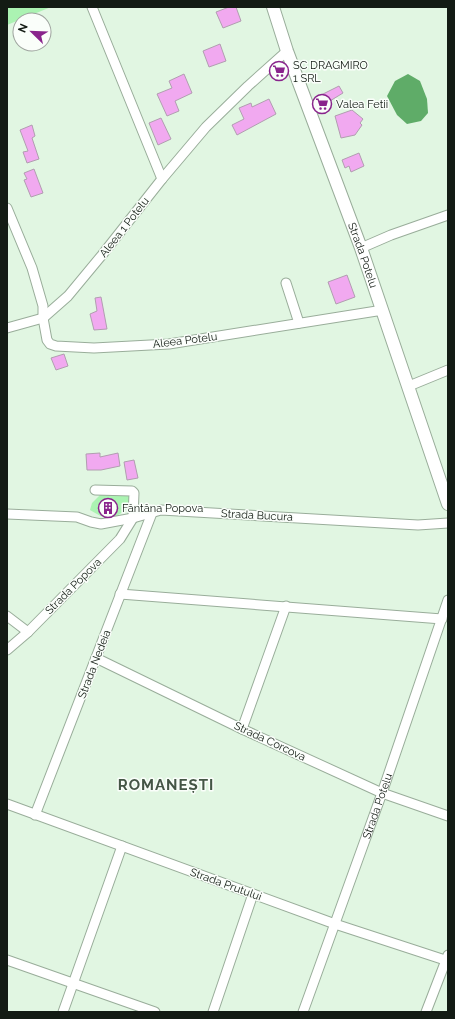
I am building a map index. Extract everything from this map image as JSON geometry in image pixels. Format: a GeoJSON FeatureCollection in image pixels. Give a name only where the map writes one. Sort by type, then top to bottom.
{"type":"FeatureCollection","features":[{"type":"Feature","properties":{"kind":"main road","name":"Strada Potelu"},"geometry":{"type":"LineString","coordinates":[[273,7],[287,51],[383,310],[448,504]]}},
{"type":"Feature","properties":{"kind":"street"},"geometry":{"type":"LineString","coordinates":[[92,7],[162,179]]}},
{"type":"Feature","properties":{"kind":"street","name":"Aleea 1 Potelu"},"geometry":{"type":"LineString","coordinates":[[43,318],[68,296],[102,256],[162,179],[211,122],[287,51]]}},
{"type":"Feature","properties":{"kind":"street"},"geometry":{"type":"LineString","coordinates":[[7,208],[32,268],[43,306],[43,318],[7,328]]}},
{"type":"Feature","properties":{"kind":"street"},"geometry":{"type":"LineString","coordinates":[[361,248],[391,235],[448,215]]}},
{"type":"Feature","properties":{"kind":"street"},"geometry":{"type":"LineString","coordinates":[[286,283],[299,323]]}},
{"type":"Feature","properties":{"kind":"street","name":"Aleea Potelu"},"geometry":{"type":"LineString","coordinates":[[43,318],[47,340],[50,344],[56,346],[94,348],[169,344],[383,310]]}},
{"type":"Feature","properties":{"kind":"street"},"geometry":{"type":"LineString","coordinates":[[409,386],[448,370]]}},
{"type":"Feature","properties":{"kind":"street"},"geometry":{"type":"LineString","coordinates":[[94,490],[132,491],[134,493],[133,518]]}},
{"type":"Feature","properties":{"kind":"street","name":"Strada Bucura"},"geometry":{"type":"LineString","coordinates":[[7,514],[77,517],[101,524],[133,518],[160,510],[418,525],[448,523]]}},
{"type":"Feature","properties":{"kind":"street","name":"Strada Nedeia"},"geometry":{"type":"LineString","coordinates":[[35,815],[152,513]]}},
{"type":"Feature","properties":{"kind":"street","name":"Strada Popova"},"geometry":{"type":"LineString","coordinates":[[7,650],[28,632],[120,539],[133,518]]}},
{"type":"Feature","properties":{"kind":"street"},"geometry":{"type":"LineString","coordinates":[[120,594],[442,619]]}},
{"type":"Feature","properties":{"kind":"street","name":"Strada Potelu"},"geometry":{"type":"LineString","coordinates":[[303,1012],[382,793],[448,600]]}},
{"type":"Feature","properties":{"kind":"street"},"geometry":{"type":"LineString","coordinates":[[242,729],[286,606]]}},
{"type":"Feature","properties":{"kind":"street"},"geometry":{"type":"LineString","coordinates":[[7,616],[28,632]]}},
{"type":"Feature","properties":{"kind":"street","name":"Strada Corcova"},"geometry":{"type":"LineString","coordinates":[[96,658],[242,729],[382,793],[448,816]]}},
{"type":"Feature","properties":{"kind":"street","name":"Strada Prutului"},"geometry":{"type":"LineString","coordinates":[[7,804],[335,924],[447,959]]}},
{"type":"Feature","properties":{"kind":"street"},"geometry":{"type":"LineString","coordinates":[[63,1012],[122,846]]}},
{"type":"Feature","properties":{"kind":"street"},"geometry":{"type":"LineString","coordinates":[[213,1012],[253,894]]}},
{"type":"Feature","properties":{"kind":"street"},"geometry":{"type":"LineString","coordinates":[[426,1012],[447,959]]}},
{"type":"Feature","properties":{"kind":"street"},"geometry":{"type":"LineString","coordinates":[[7,960],[155,1012]]}},
{"type":"Feature","properties":{"kind":"shaded area"},"geometry":{"type":"Polygon","coordinates":[[[7,7],[51,7],[39,12],[12,12],[12,23],[7,25],[7,7]]]}},
{"type":"Feature","properties":{"kind":"shaded area"},"geometry":{"type":"Polygon","coordinates":[[[408,74],[420,81],[427,99],[428,113],[421,121],[407,124],[397,115],[387,96],[395,81],[408,74]]]}},
{"type":"Feature","properties":{"kind":"shaded area"},"geometry":{"type":"Polygon","coordinates":[[[102,493],[130,495],[130,507],[111,518],[103,517],[97,514],[90,510],[92,503],[102,493]]]}},
{"type":"Feature","properties":{"kind":"building"},"geometry":{"type":"Polygon","coordinates":[[[229,7],[236,7],[241,21],[223,28],[216,12],[229,7]]]}},
{"type":"Feature","properties":{"kind":"building"},"geometry":{"type":"Polygon","coordinates":[[[220,44],[226,61],[209,67],[203,51],[220,44]]]}},
{"type":"Feature","properties":{"kind":"building"},"geometry":{"type":"Polygon","coordinates":[[[184,74],[192,93],[175,101],[179,111],[167,116],[157,94],[172,88],[169,81],[184,74]]]}},
{"type":"Feature","properties":{"kind":"building"},"geometry":{"type":"Polygon","coordinates":[[[339,86],[343,93],[325,104],[321,95],[339,86]]]}},
{"type":"Feature","properties":{"kind":"building"},"geometry":{"type":"Polygon","coordinates":[[[269,99],[276,114],[237,135],[232,125],[244,119],[239,108],[251,103],[252,107],[269,99]]]}},
{"type":"Feature","properties":{"kind":"building"},"geometry":{"type":"Polygon","coordinates":[[[352,110],[363,119],[360,123],[362,125],[355,135],[341,138],[335,116],[352,110]]]}},
{"type":"Feature","properties":{"kind":"building"},"geometry":{"type":"Polygon","coordinates":[[[161,118],[171,139],[158,145],[149,123],[161,118]]]}},
{"type":"Feature","properties":{"kind":"building"},"geometry":{"type":"Polygon","coordinates":[[[32,125],[35,136],[32,138],[39,159],[27,163],[23,152],[28,151],[20,130],[32,125]]]}},
{"type":"Feature","properties":{"kind":"building"},"geometry":{"type":"Polygon","coordinates":[[[359,153],[364,166],[351,172],[349,166],[345,168],[342,160],[359,153]]]}},
{"type":"Feature","properties":{"kind":"building"},"geometry":{"type":"Polygon","coordinates":[[[34,169],[43,193],[31,197],[24,180],[27,179],[24,173],[34,169]]]}},
{"type":"Feature","properties":{"kind":"building"},"geometry":{"type":"Polygon","coordinates":[[[347,275],[355,297],[336,304],[328,282],[347,275]]]}},
{"type":"Feature","properties":{"kind":"building"},"geometry":{"type":"Polygon","coordinates":[[[101,297],[107,329],[94,330],[90,314],[97,311],[95,298],[101,297]]]}},
{"type":"Feature","properties":{"kind":"building"},"geometry":{"type":"Polygon","coordinates":[[[64,354],[68,366],[56,370],[51,358],[64,354]]]}},
{"type":"Feature","properties":{"kind":"building"},"geometry":{"type":"Polygon","coordinates":[[[100,453],[100,457],[118,453],[120,466],[101,470],[87,470],[86,454],[100,453]]]}},
{"type":"Feature","properties":{"kind":"building"},"geometry":{"type":"Polygon","coordinates":[[[134,460],[138,478],[127,480],[124,462],[134,460]]]}},
{"type":"Feature","properties":{"kind":"building","name":"Fântâna Popova"},"geometry":{"type":"Polygon","coordinates":[[[105,503],[113,504],[112,512],[104,511],[105,503]]]}},
{"type":"Feature","properties":{"kind":"place","name":"SC DRAGMIRO 1 SRL"},"geometry":{"type":"Point","coordinates":[279,71]}},
{"type":"Feature","properties":{"kind":"place","name":"Valea Fetii"},"geometry":{"type":"Point","coordinates":[322,104]}},
{"type":"Feature","properties":{"kind":"place","name":"Fântâna Popova"},"geometry":{"type":"Point","coordinates":[108,508]}},
{"type":"Feature","properties":{"kind":"district","name":"ROMANEȘTI"},"geometry":{"type":"Point","coordinates":[166,785]}}]}
